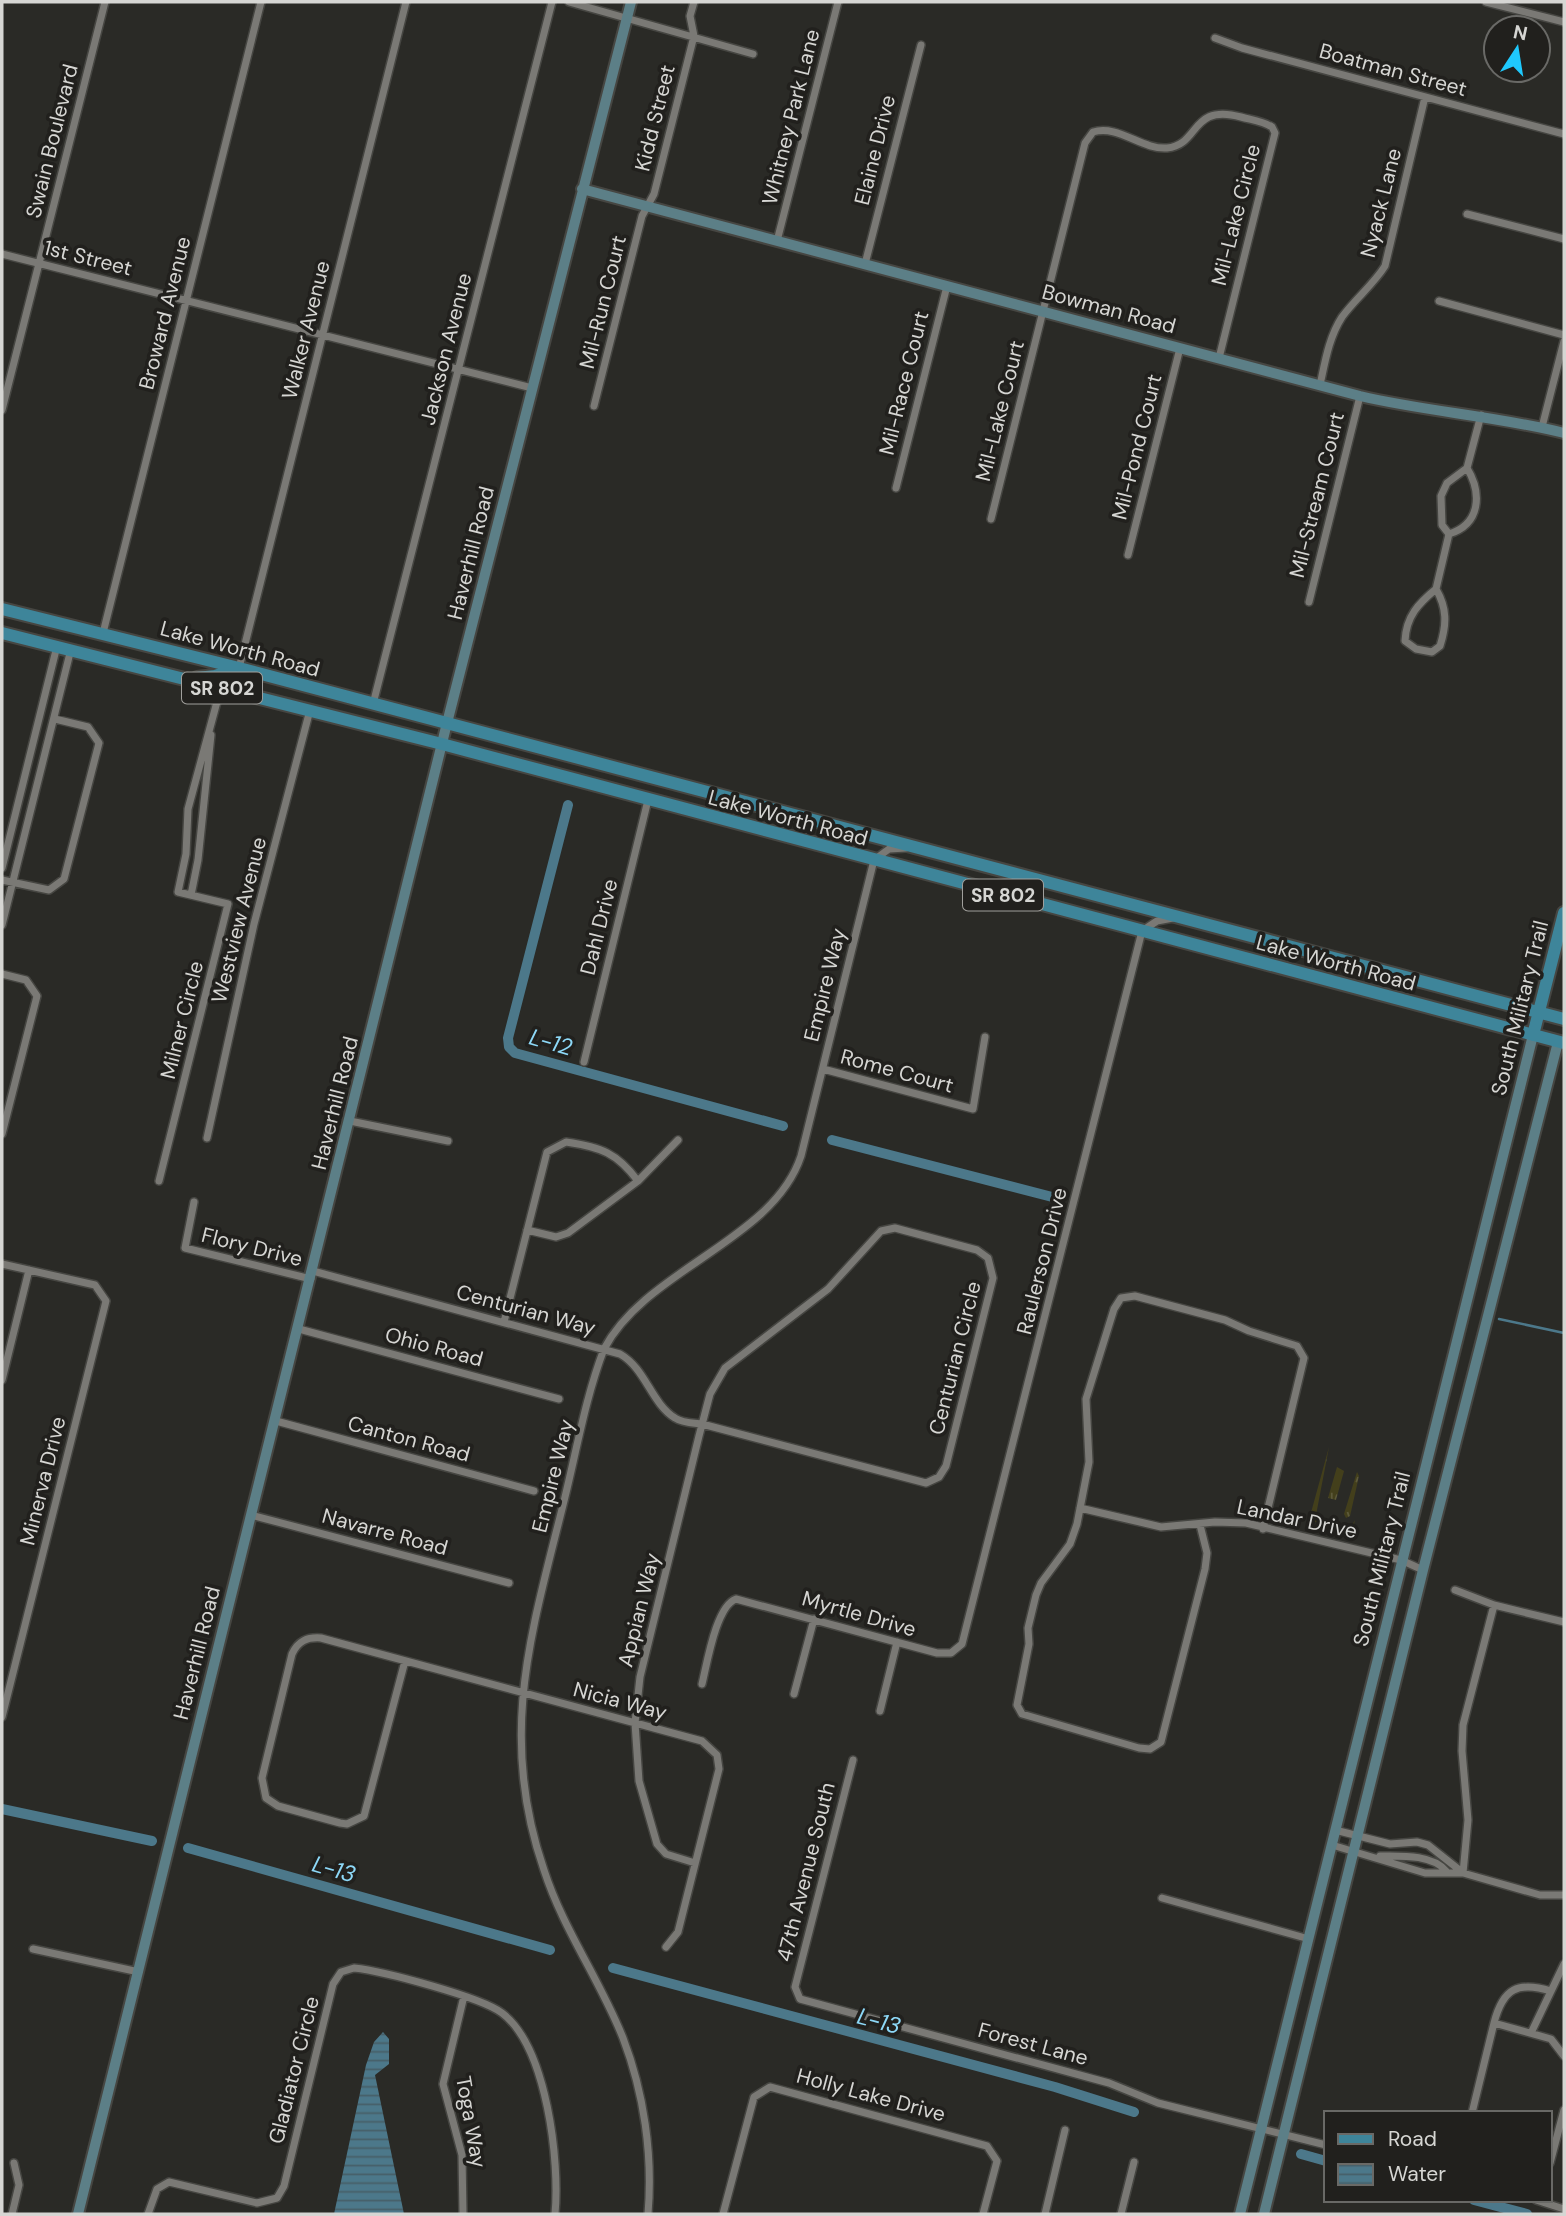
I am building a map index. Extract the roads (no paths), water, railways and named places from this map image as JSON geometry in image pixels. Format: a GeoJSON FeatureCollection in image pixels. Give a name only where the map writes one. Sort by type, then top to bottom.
{"type":"FeatureCollection","features":[{"type":"Feature","properties":{"kind":"main road","name":"Lake Worth Road"},"geometry":{"type":"LineString","coordinates":[[2,609],[239,668],[1564,1018]]}},
{"type":"Feature","properties":{"kind":"main road","name":"Lake Worth Road"},"geometry":{"type":"LineString","coordinates":[[2,633],[442,744],[1561,1043]]}},
{"type":"Feature","properties":{"kind":"main road"},"geometry":{"type":"LineString","coordinates":[[186,678],[215,676],[239,668]]}},
{"type":"Feature","properties":{"kind":"main road","name":"South Military Trail"},"geometry":{"type":"LineString","coordinates":[[1533,1035],[1564,913]]}},
{"type":"Feature","properties":{"kind":"main road","name":"South Military Trail"},"geometry":{"type":"LineString","coordinates":[[1561,1043],[1564,1018]]}},
{"type":"Feature","properties":{"kind":"street","name":"Swain Boulevard"},"geometry":{"type":"LineString","coordinates":[[2,410],[105,2]]}},
{"type":"Feature","properties":{"kind":"street","name":"Broward Avenue"},"geometry":{"type":"LineString","coordinates":[[103,633],[261,2]]}},
{"type":"Feature","properties":{"kind":"street","name":"Walker Avenue"},"geometry":{"type":"LineString","coordinates":[[239,668],[406,2]]}},
{"type":"Feature","properties":{"kind":"street","name":"Jackson Avenue"},"geometry":{"type":"LineString","coordinates":[[373,705],[552,2]]}},
{"type":"Feature","properties":{"kind":"street"},"geometry":{"type":"LineString","coordinates":[[569,2],[753,54]]}},
{"type":"Feature","properties":{"kind":"street","name":"Haverhill Road"},"geometry":{"type":"LineString","coordinates":[[78,2214],[447,723],[631,2]]}},
{"type":"Feature","properties":{"kind":"street","name":"Kidd Street"},"geometry":{"type":"LineString","coordinates":[[647,206],[654,194],[694,36],[690,16],[694,2]]}},
{"type":"Feature","properties":{"kind":"street","name":"Whitney Park Lane"},"geometry":{"type":"LineString","coordinates":[[777,241],[838,2]]}},
{"type":"Feature","properties":{"kind":"street"},"geometry":{"type":"LineString","coordinates":[[1486,2],[1564,22]]}},
{"type":"Feature","properties":{"kind":"street","name":"Boatman Street"},"geometry":{"type":"LineString","coordinates":[[1214,38],[1242,48],[1564,134]]}},
{"type":"Feature","properties":{"kind":"street","name":"Elaine Drive"},"geometry":{"type":"LineString","coordinates":[[865,264],[921,45]]}},
{"type":"Feature","properties":{"kind":"street","name":"Nyack Lane"},"geometry":{"type":"LineString","coordinates":[[1320,385],[1332,337],[1343,316],[1374,283],[1385,266],[1425,97]]}},
{"type":"Feature","properties":{"kind":"street","name":"Mil-Lake Circle"},"geometry":{"type":"LineString","coordinates":[[1043,311],[1085,143],[1093,132],[1107,130],[1162,148],[1181,143],[1209,116],[1229,114],[1266,123],[1275,133],[1219,358]]}},
{"type":"Feature","properties":{"kind":"street","name":"Bowman Road"},"geometry":{"type":"LineString","coordinates":[[582,189],[1360,396],[1409,408],[1481,415],[1564,433]]}},
{"type":"Feature","properties":{"kind":"street","name":"Mil-Run Court"},"geometry":{"type":"LineString","coordinates":[[594,406],[647,206]]}},
{"type":"Feature","properties":{"kind":"street"},"geometry":{"type":"LineString","coordinates":[[1467,214],[1564,239]]}},
{"type":"Feature","properties":{"kind":"street","name":"1st Street"},"geometry":{"type":"LineString","coordinates":[[2,254],[532,388]]}},
{"type":"Feature","properties":{"kind":"street","name":"Mil-Race Court"},"geometry":{"type":"LineString","coordinates":[[896,488],[947,286]]}},
{"type":"Feature","properties":{"kind":"street"},"geometry":{"type":"LineString","coordinates":[[1439,301],[1564,335]]}},
{"type":"Feature","properties":{"kind":"street","name":"Mil-Lake Court"},"geometry":{"type":"LineString","coordinates":[[991,519],[1043,311]]}},
{"type":"Feature","properties":{"kind":"street"},"geometry":{"type":"LineString","coordinates":[[1542,427],[1564,341]]}},
{"type":"Feature","properties":{"kind":"street","name":"Mil-Pond Court"},"geometry":{"type":"LineString","coordinates":[[1128,555],[1180,348]]}},
{"type":"Feature","properties":{"kind":"street","name":"Mil-Stream Court"},"geometry":{"type":"LineString","coordinates":[[1308,602],[1360,396]]}},
{"type":"Feature","properties":{"kind":"street"},"geometry":{"type":"LineString","coordinates":[[1449,534],[1441,525],[1441,496],[1447,483],[1467,468],[1481,415]]}},
{"type":"Feature","properties":{"kind":"street"},"geometry":{"type":"LineString","coordinates":[[1449,534],[1459,531],[1476,510],[1478,493],[1467,468]]}},
{"type":"Feature","properties":{"kind":"street"},"geometry":{"type":"LineString","coordinates":[[1436,589],[1444,601],[1446,615],[1440,646],[1432,652],[1416,649],[1405,641],[1409,622],[1422,598],[1436,589],[1449,534]]}},
{"type":"Feature","properties":{"kind":"street"},"geometry":{"type":"LineString","coordinates":[[2,868],[57,646]]}},
{"type":"Feature","properties":{"kind":"street"},"geometry":{"type":"LineString","coordinates":[[2,925],[71,649]]}},
{"type":"Feature","properties":{"kind":"street","name":"Milner Circle"},"geometry":{"type":"LineString","coordinates":[[191,895],[198,860],[212,727],[221,687]]}},
{"type":"Feature","properties":{"kind":"street","name":"Westview Avenue"},"geometry":{"type":"LineString","coordinates":[[207,1138],[254,924],[310,710]]}},
{"type":"Feature","properties":{"kind":"street"},"geometry":{"type":"LineString","coordinates":[[2,880],[49,890],[61,884],[98,749],[97,736],[88,727],[55,719]]}},
{"type":"Feature","properties":{"kind":"street","name":"Milner Circle"},"geometry":{"type":"LineString","coordinates":[[159,1181],[229,904],[178,892],[186,854],[188,809],[202,752],[212,727]]}},
{"type":"Feature","properties":{"kind":"street","name":"Dahl Drive"},"geometry":{"type":"LineString","coordinates":[[584,1062],[648,800]]}},
{"type":"Feature","properties":{"kind":"street"},"geometry":{"type":"LineString","coordinates":[[874,860],[889,849],[914,847]]}},
{"type":"Feature","properties":{"kind":"street","name":"Empire Way"},"geometry":{"type":"LineString","coordinates":[[648,2214],[648,2153],[632,2064],[622,2036],[556,1901],[534,1841],[520,1752],[522,1692],[528,1648],[604,1349],[631,1311],[761,1212],[783,1191],[801,1156],[874,860]]}},
{"type":"Feature","properties":{"kind":"street"},"geometry":{"type":"LineString","coordinates":[[1142,931],[1157,921],[1177,917]]}},
{"type":"Feature","properties":{"kind":"street","name":"Raulerson Drive"},"geometry":{"type":"LineString","coordinates":[[966,1637],[1142,931]]}},
{"type":"Feature","properties":{"kind":"street"},"geometry":{"type":"LineString","coordinates":[[2,974],[26,980],[37,996],[2,1133]]}},
{"type":"Feature","properties":{"kind":"street","name":"South Military Trail"},"geometry":{"type":"LineString","coordinates":[[1240,2214],[1533,1035]]}},
{"type":"Feature","properties":{"kind":"street","name":"Rome Court"},"geometry":{"type":"LineString","coordinates":[[822,1069],[973,1109],[985,1037]]}},
{"type":"Feature","properties":{"kind":"street","name":"South Military Trail"},"geometry":{"type":"LineString","coordinates":[[1264,2214],[1423,1570],[1561,1043]]}},
{"type":"Feature","properties":{"kind":"street"},"geometry":{"type":"LineString","coordinates":[[350,1121],[448,1141]]}},
{"type":"Feature","properties":{"kind":"street"},"geometry":{"type":"LineString","coordinates":[[527,1230],[556,1237],[568,1233],[638,1181],[678,1140]]}},
{"type":"Feature","properties":{"kind":"street"},"geometry":{"type":"LineString","coordinates":[[504,1322],[547,1152],[559,1144],[573,1143],[613,1154],[624,1162],[638,1181]]}},
{"type":"Feature","properties":{"kind":"street","name":"Flory Drive"},"geometry":{"type":"LineString","coordinates":[[194,1202],[185,1248],[312,1275]]}},
{"type":"Feature","properties":{"kind":"street","name":"Centurian Circle"},"geometry":{"type":"LineString","coordinates":[[895,1228],[977,1250],[992,1264],[993,1278],[946,1466],[933,1481],[919,1483],[702,1424],[712,1387],[725,1368],[828,1289],[881,1231],[895,1228]]}},
{"type":"Feature","properties":{"kind":"street"},"geometry":{"type":"LineString","coordinates":[[2,1264],[29,1270],[2,1380]]}},
{"type":"Feature","properties":{"kind":"street","name":"Minerva Drive"},"geometry":{"type":"LineString","coordinates":[[2,1717],[105,1307],[104,1295],[95,1285],[29,1270]]}},
{"type":"Feature","properties":{"kind":"street","name":"Centurian Way"},"geometry":{"type":"LineString","coordinates":[[312,1275],[604,1349],[632,1362],[673,1417],[702,1424]]}},
{"type":"Feature","properties":{"kind":"street"},"geometry":{"type":"LineString","coordinates":[[1200,1525],[1207,1561],[1164,1736],[1156,1747],[1139,1748],[1021,1714],[1017,1705],[1029,1644],[1028,1628],[1041,1583],[1070,1544],[1080,1508],[1089,1462],[1086,1399],[1116,1303],[1128,1296],[1135,1296],[1231,1322],[1249,1331],[1297,1346],[1301,1351],[1304,1358],[1263,1530]]}},
{"type":"Feature","properties":{"kind":"street","name":"Ohio Road"},"geometry":{"type":"LineString","coordinates":[[299,1329],[559,1399]]}},
{"type":"Feature","properties":{"kind":"street","name":"Canton Road"},"geometry":{"type":"LineString","coordinates":[[276,1421],[534,1491]]}},
{"type":"Feature","properties":{"kind":"street","name":"Appian Way"},"geometry":{"type":"LineString","coordinates":[[695,1863],[666,1854],[657,1844],[639,1781],[635,1723],[640,1677],[702,1424]]}},
{"type":"Feature","properties":{"kind":"street","name":"Landar Drive"},"geometry":{"type":"LineString","coordinates":[[1080,1508],[1161,1528],[1231,1522],[1300,1535],[1401,1560],[1423,1570]]}},
{"type":"Feature","properties":{"kind":"street","name":"Navarre Road"},"geometry":{"type":"LineString","coordinates":[[251,1515],[509,1583]]}},
{"type":"Feature","properties":{"kind":"street"},"geometry":{"type":"LineString","coordinates":[[1455,1591],[1494,1605],[1564,1622]]}},
{"type":"Feature","properties":{"kind":"street","name":"Myrtle Drive"},"geometry":{"type":"LineString","coordinates":[[702,1684],[722,1612],[730,1601],[736,1599],[944,1654],[957,1650],[966,1637]]}},
{"type":"Feature","properties":{"kind":"street"},"geometry":{"type":"LineString","coordinates":[[1463,1873],[1468,1820],[1463,1725],[1494,1605]]}},
{"type":"Feature","properties":{"kind":"street"},"geometry":{"type":"LineString","coordinates":[[794,1694],[814,1619]]}},
{"type":"Feature","properties":{"kind":"street","name":"Nicia Way"},"geometry":{"type":"LineString","coordinates":[[405,1661],[368,1810],[358,1820],[340,1823],[271,1803],[261,1785],[292,1654],[300,1643],[313,1637],[405,1661],[522,1692],[702,1741],[717,1755],[719,1769],[678,1932],[666,1947]]}},
{"type":"Feature","properties":{"kind":"street"},"geometry":{"type":"LineString","coordinates":[[880,1712],[897,1642]]}},
{"type":"Feature","properties":{"kind":"street","name":"47th Avenue South"},"geometry":{"type":"LineString","coordinates":[[795,1994],[853,1759]]}},
{"type":"Feature","properties":{"kind":"street"},"geometry":{"type":"LineString","coordinates":[[1335,1830],[1390,1844],[1417,1842],[1440,1853],[1463,1873]]}},
{"type":"Feature","properties":{"kind":"street"},"geometry":{"type":"LineString","coordinates":[[1332,1845],[1373,1855],[1425,1873],[1463,1873],[1540,1895],[1564,1895]]}},
{"type":"Feature","properties":{"kind":"street"},"geometry":{"type":"LineString","coordinates":[[1432,1862],[1440,1853]]}},
{"type":"Feature","properties":{"kind":"street"},"geometry":{"type":"LineString","coordinates":[[1373,1855],[1404,1856],[1432,1862],[1446,1871]]}},
{"type":"Feature","properties":{"kind":"street"},"geometry":{"type":"LineString","coordinates":[[1162,1898],[1309,1938]]}},
{"type":"Feature","properties":{"kind":"street"},"geometry":{"type":"LineString","coordinates":[[33,1949],[140,1972]]}},
{"type":"Feature","properties":{"kind":"street"},"geometry":{"type":"LineString","coordinates":[[1531,2033],[1564,1964]]}},
{"type":"Feature","properties":{"kind":"street","name":"Gladiator Circle"},"geometry":{"type":"LineString","coordinates":[[148,2214],[157,2189],[169,2182],[257,2203],[271,2201],[281,2192],[333,1984],[341,1972],[362,1969],[484,2002],[514,2025],[528,2050],[551,2126],[556,2178],[555,2214]]}},
{"type":"Feature","properties":{"kind":"street"},"geometry":{"type":"LineString","coordinates":[[1472,2111],[1498,2006],[1513,1990],[1530,1984],[1551,1991]]}},
{"type":"Feature","properties":{"kind":"street","name":"Forest Lane"},"geometry":{"type":"LineString","coordinates":[[795,1994],[800,1999],[1109,2083],[1158,2104],[1324,2145]]}},
{"type":"Feature","properties":{"kind":"street","name":"Toga Way"},"geometry":{"type":"LineString","coordinates":[[463,2214],[462,2155],[443,2084],[464,1996]]}},
{"type":"Feature","properties":{"kind":"street"},"geometry":{"type":"LineString","coordinates":[[1494,2023],[1551,2039],[1564,2056]]}},
{"type":"Feature","properties":{"kind":"street","name":"Holly Lake Drive"},"geometry":{"type":"LineString","coordinates":[[723,2214],[754,2097],[770,2087],[987,2146],[997,2161],[983,2214]]}},
{"type":"Feature","properties":{"kind":"street"},"geometry":{"type":"LineString","coordinates":[[1552,2155],[1564,2110]]}},
{"type":"Feature","properties":{"kind":"street"},"geometry":{"type":"LineString","coordinates":[[1045,2214],[1065,2130]]}},
{"type":"Feature","properties":{"kind":"street"},"geometry":{"type":"LineString","coordinates":[[1121,2214],[1134,2162]]}},
{"type":"Feature","properties":{"kind":"street"},"geometry":{"type":"LineString","coordinates":[[12,2214],[19,2185],[14,2163]]}},
{"type":"Feature","properties":{"kind":"street"},"geometry":{"type":"LineString","coordinates":[[1542,2202],[1564,2209]]}},
{"type":"Feature","properties":{"kind":"water"},"geometry":{"type":"Polygon","coordinates":[[[383,2032],[389,2039],[389,2064],[375,2075],[404,2214],[334,2214],[366,2065],[374,2042],[383,2032]]]}},
{"type":"Feature","properties":{"kind":"waterway","name":"L-12"},"geometry":{"type":"LineString","coordinates":[[568,805],[508,1038],[509,1047],[515,1053],[783,1126]]}},
{"type":"Feature","properties":{"kind":"waterway","name":"L-12"},"geometry":{"type":"LineString","coordinates":[[832,1140],[1060,1199]]}},
{"type":"Feature","properties":{"kind":"waterway","name":"L-12"},"geometry":{"type":"LineString","coordinates":[[1499,1319],[1564,1333]]}},
{"type":"Feature","properties":{"kind":"waterway","name":"L-13"},"geometry":{"type":"LineString","coordinates":[[2,1809],[152,1841]]}},
{"type":"Feature","properties":{"kind":"waterway","name":"L-13"},"geometry":{"type":"LineString","coordinates":[[188,1848],[550,1950]]}},
{"type":"Feature","properties":{"kind":"waterway","name":"L-13"},"geometry":{"type":"LineString","coordinates":[[613,1968],[1055,2087],[1134,2112]]}},
{"type":"Feature","properties":{"kind":"waterway","name":"L-13"},"geometry":{"type":"LineString","coordinates":[[1301,2154],[1324,2160]]}},
{"type":"Feature","properties":{"kind":"waterway","name":"L-13"},"geometry":{"type":"LineString","coordinates":[[1482,2202],[1527,2214]]}}]}
